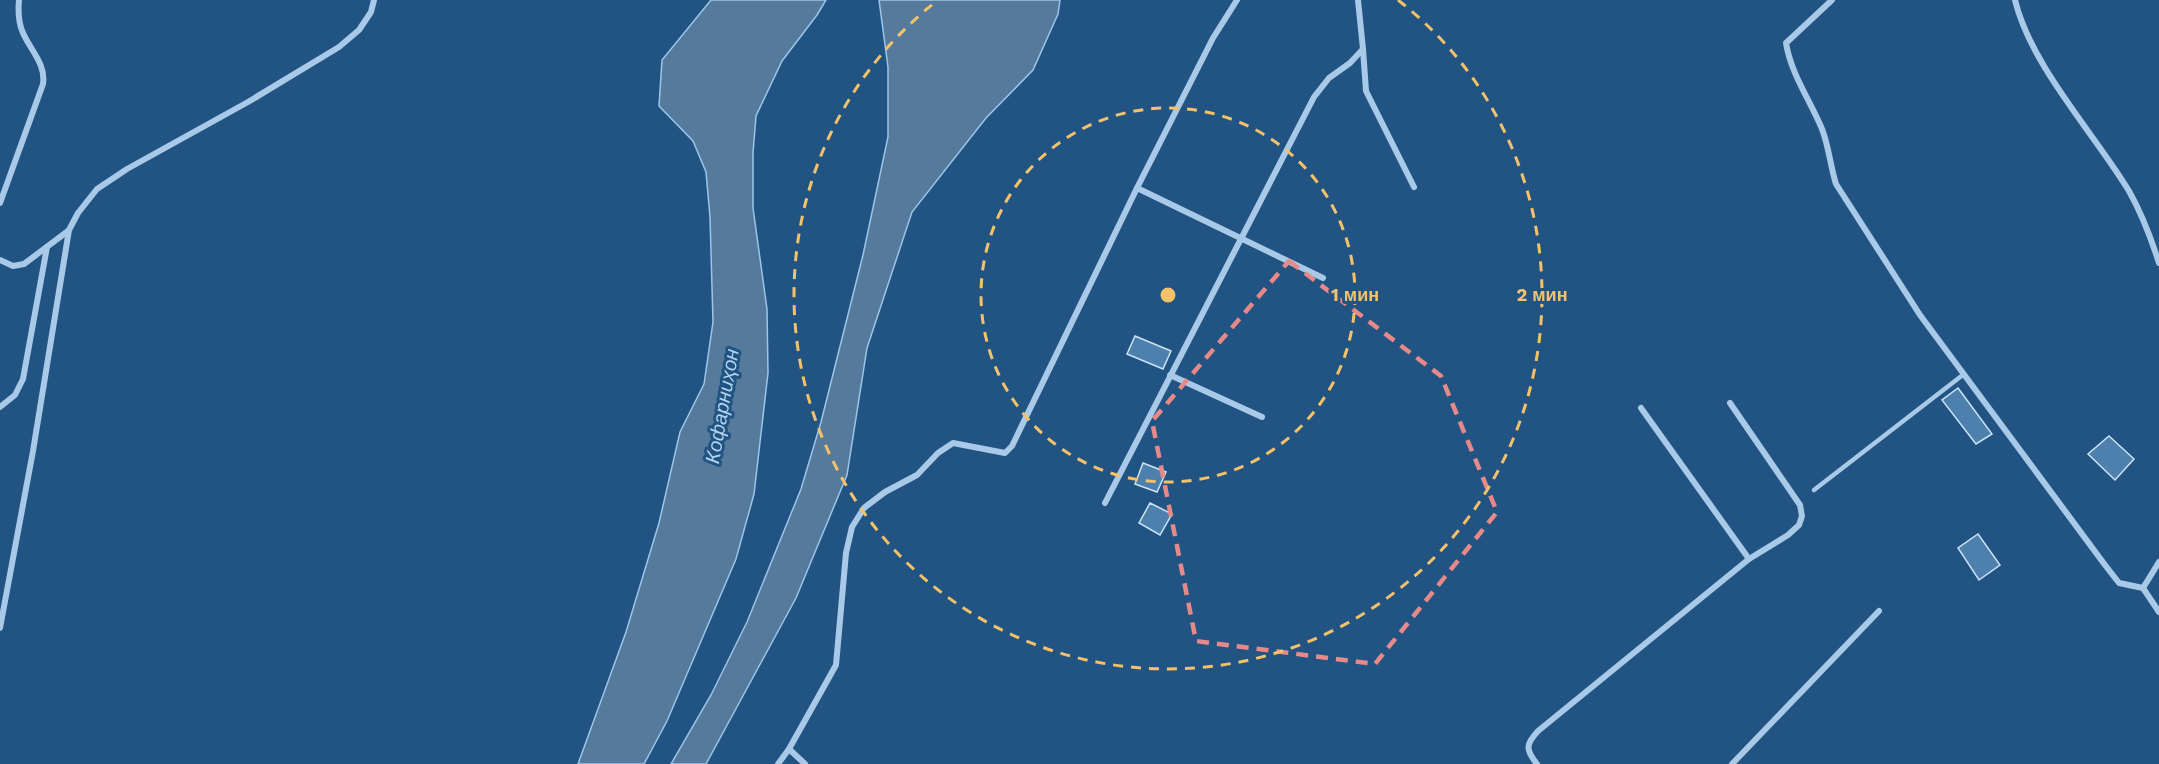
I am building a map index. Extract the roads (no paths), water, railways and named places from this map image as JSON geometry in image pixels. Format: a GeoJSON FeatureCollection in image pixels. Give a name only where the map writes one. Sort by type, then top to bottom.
{"type":"FeatureCollection","features":[{"type":"Feature","properties":{"kind":"street"},"geometry":{"type":"LineString","coordinates":[[0,203],[45,73],[22,31],[18,15],[19,0]]}},
{"type":"Feature","properties":{"kind":"street"},"geometry":{"type":"LineString","coordinates":[[0,628],[33,451],[69,230],[78,213],[98,189],[127,169],[248,102],[339,47],[358,30],[371,12],[374,0]]}},
{"type":"Feature","properties":{"kind":"street"},"geometry":{"type":"LineString","coordinates":[[778,764],[789,749],[836,665],[846,553],[852,526],[864,508],[885,492],[917,475],[938,453],[953,444],[998,453],[1005,453],[1012,446],[1137,188],[1213,38],[1237,0]]}},
{"type":"Feature","properties":{"kind":"street"},"geometry":{"type":"LineString","coordinates":[[1358,0],[1366,91],[1414,187]]}},
{"type":"Feature","properties":{"kind":"street"},"geometry":{"type":"LineString","coordinates":[[1832,0],[1786,43],[1789,61],[1822,129],[1829,149],[1836,184],[1914,305],[2119,583],[2143,588],[2159,612]]}},
{"type":"Feature","properties":{"kind":"street"},"geometry":{"type":"LineString","coordinates":[[2015,0],[2020,20],[2042,61],[2129,192],[2147,227],[2159,263]]}},
{"type":"Feature","properties":{"kind":"street"},"geometry":{"type":"LineString","coordinates":[[1106,503],[1314,97],[1329,78],[1350,63],[1363,49]]}},
{"type":"Feature","properties":{"kind":"street"},"geometry":{"type":"LineString","coordinates":[[1137,188],[1323,279]]}},
{"type":"Feature","properties":{"kind":"street"},"geometry":{"type":"LineString","coordinates":[[0,260],[13,266],[24,264],[69,230]]}},
{"type":"Feature","properties":{"kind":"street"},"geometry":{"type":"LineString","coordinates":[[0,407],[15,394],[23,379],[47,247]]}},
{"type":"Feature","properties":{"kind":"street"},"geometry":{"type":"LineString","coordinates":[[1170,375],[1262,417]]}},
{"type":"Feature","properties":{"kind":"street"},"geometry":{"type":"LineString","coordinates":[[1537,764],[1529,754],[1528,744],[1538,731],[1749,559],[1788,535],[1799,525],[1802,516],[1800,505],[1730,403]]}},
{"type":"Feature","properties":{"kind":"street"},"geometry":{"type":"LineString","coordinates":[[1641,408],[1749,559]]}},
{"type":"Feature","properties":{"kind":"street"},"geometry":{"type":"LineString","coordinates":[[2143,588],[2159,562]]}},
{"type":"Feature","properties":{"kind":"street"},"geometry":{"type":"LineString","coordinates":[[1732,764],[1879,611]]}},
{"type":"Feature","properties":{"kind":"street"},"geometry":{"type":"LineString","coordinates":[[789,749],[805,764]]}},
{"type":"Feature","properties":{"kind":"lane"},"geometry":{"type":"LineString","coordinates":[[1814,490],[1964,374]]}},
{"type":"Feature","properties":{"kind":"water","name":"Кофарниҳон"},"geometry":{"type":"Polygon","coordinates":[[[711,0],[826,0],[782,61],[756,116],[753,208],[767,309],[768,373],[754,494],[736,559],[667,721],[644,764],[578,764],[626,632],[659,523],[680,432],[704,384],[713,322],[710,217],[706,172],[693,141],[659,106],[662,60],[711,0]]]}},
{"type":"Feature","properties":{"kind":"water"},"geometry":{"type":"Polygon","coordinates":[[[879,0],[1060,0],[1058,14],[1033,70],[986,118],[912,212],[867,348],[847,475],[796,598],[706,764],[671,764],[711,695],[747,622],[801,489],[821,422],[863,255],[888,137],[888,67],[879,0]]]}}]}
